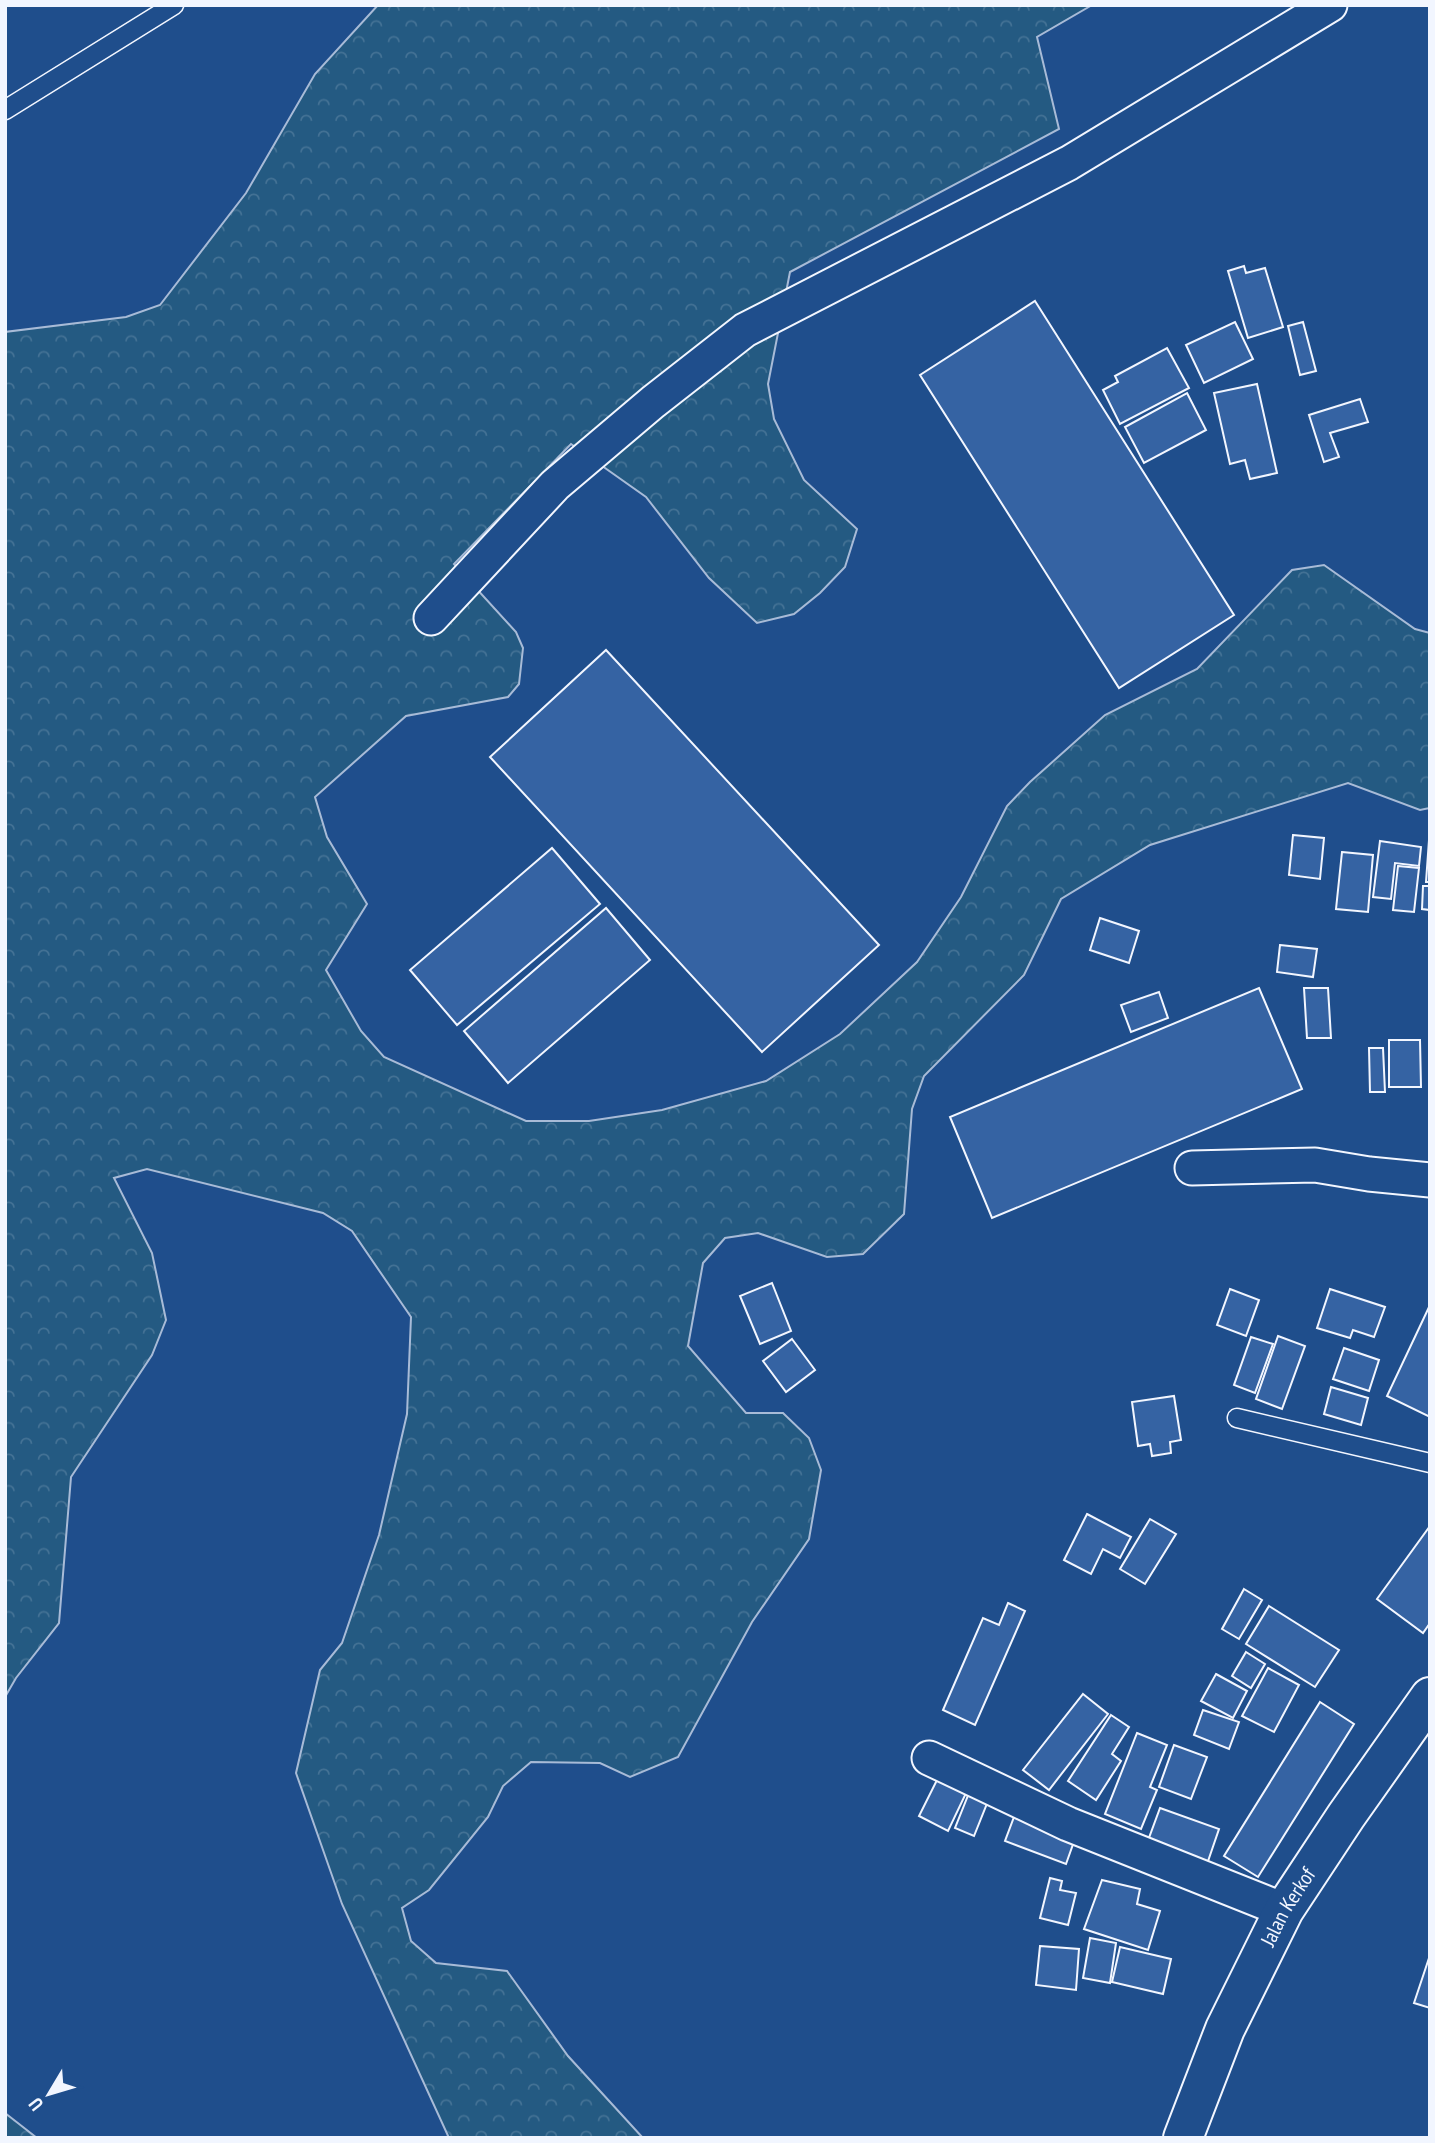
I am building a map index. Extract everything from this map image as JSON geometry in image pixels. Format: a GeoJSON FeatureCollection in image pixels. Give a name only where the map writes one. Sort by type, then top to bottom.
{"type":"FeatureCollection","features":[{"type":"Feature","properties":{"kind":"main road","name":"Jalan Kerkof"},"geometry":{"type":"LineString","coordinates":[[1182,2138],[1225,2029],[1284,1910],[1430,1697]]}},
{"type":"Feature","properties":{"kind":"street"},"geometry":{"type":"LineString","coordinates":[[431,618],[555,485],[653,402],[745,330],[1069,163],[1330,5]]}},
{"type":"Feature","properties":{"kind":"street"},"geometry":{"type":"LineString","coordinates":[[1192,1168],[1315,1165],[1430,1180]]}},
{"type":"Feature","properties":{"kind":"street"},"geometry":{"type":"LineString","coordinates":[[929,1758],[1068,1824],[1284,1910]]}},
{"type":"Feature","properties":{"kind":"lane"},"geometry":{"type":"LineString","coordinates":[[5,110],[174,5]]}},
{"type":"Feature","properties":{"kind":"lane"},"geometry":{"type":"LineString","coordinates":[[1237,1418],[1430,1463]]}},
{"type":"Feature","properties":{"kind":"green space"},"geometry":{"type":"Polygon","coordinates":[[[378,5],[1092,5],[1037,37],[1059,129],[790,272],[768,384],[774,419],[804,480],[857,529],[845,567],[820,593],[794,614],[757,623],[709,578],[646,497],[571,444],[454,564],[516,632],[523,648],[519,684],[508,697],[406,716],[315,797],[327,837],[367,904],[326,970],[361,1031],[384,1057],[526,1121],[589,1121],[662,1110],[766,1081],[840,1034],[917,962],[961,897],[1007,806],[1030,782],[1105,715],[1197,669],[1292,570],[1324,565],[1415,629],[1430,633],[1430,808],[1420,810],[1348,783],[1150,845],[1061,899],[1024,975],[924,1076],[912,1109],[904,1214],[863,1254],[827,1257],[758,1233],[725,1238],[703,1263],[688,1346],[746,1413],[783,1413],[809,1438],[821,1470],[809,1539],[752,1622],[678,1757],[630,1777],[600,1763],[531,1762],[503,1786],[488,1817],[429,1890],[402,1908],[411,1941],[436,1963],[507,1971],[568,2056],[643,2138],[449,2138],[342,1904],[296,1773],[320,1670],[342,1643],[379,1535],[407,1414],[411,1317],[352,1231],[323,1213],[147,1169],[114,1178],[152,1253],[166,1320],[152,1355],[71,1477],[59,1623],[16,1678],[5,1697],[5,332],[126,317],[160,305],[246,193],[315,74],[378,5]]]}},
{"type":"Feature","properties":{"kind":"green space"},"geometry":{"type":"Polygon","coordinates":[[[5,2113],[37,2138],[5,2138],[5,2113]]]}},
{"type":"Feature","properties":{"kind":"building"},"geometry":{"type":"Polygon","coordinates":[[[1244,266],[1246,273],[1265,268],[1283,327],[1248,338],[1228,271],[1244,266]]]}},
{"type":"Feature","properties":{"kind":"building"},"geometry":{"type":"Polygon","coordinates":[[[1035,301],[1234,615],[1119,688],[920,375],[1035,301]]]}},
{"type":"Feature","properties":{"kind":"building"},"geometry":{"type":"Polygon","coordinates":[[[1235,322],[1253,359],[1204,383],[1186,345],[1235,322]]]}},
{"type":"Feature","properties":{"kind":"building"},"geometry":{"type":"Polygon","coordinates":[[[1303,322],[1316,371],[1300,375],[1288,326],[1303,322]]]}},
{"type":"Feature","properties":{"kind":"building"},"geometry":{"type":"Polygon","coordinates":[[[1167,348],[1189,388],[1120,424],[1103,390],[1118,382],[1115,376],[1167,348]]]}},
{"type":"Feature","properties":{"kind":"building"},"geometry":{"type":"Polygon","coordinates":[[[1257,384],[1277,473],[1250,479],[1245,460],[1230,464],[1214,393],[1257,384]]]}},
{"type":"Feature","properties":{"kind":"building"},"geometry":{"type":"Polygon","coordinates":[[[1187,393],[1206,430],[1144,463],[1125,427],[1187,393]]]}},
{"type":"Feature","properties":{"kind":"building"},"geometry":{"type":"Polygon","coordinates":[[[1360,399],[1368,422],[1330,433],[1339,457],[1324,462],[1309,415],[1360,399]]]}},
{"type":"Feature","properties":{"kind":"building"},"geometry":{"type":"Polygon","coordinates":[[[606,650],[879,945],[762,1052],[490,757],[606,650]]]}},
{"type":"Feature","properties":{"kind":"building"},"geometry":{"type":"Polygon","coordinates":[[[1293,835],[1324,838],[1320,879],[1289,875],[1293,835]]]}},
{"type":"Feature","properties":{"kind":"building"},"geometry":{"type":"Polygon","coordinates":[[[1429,840],[1430,882],[1426,882],[1429,840]]]}},
{"type":"Feature","properties":{"kind":"building"},"geometry":{"type":"Polygon","coordinates":[[[1380,841],[1421,847],[1419,866],[1395,863],[1391,899],[1373,897],[1380,841]]]}},
{"type":"Feature","properties":{"kind":"building"},"geometry":{"type":"Polygon","coordinates":[[[552,848],[600,904],[457,1025],[410,970],[552,848]]]}},
{"type":"Feature","properties":{"kind":"building"},"geometry":{"type":"Polygon","coordinates":[[[1342,852],[1373,855],[1368,912],[1336,909],[1342,852]]]}},
{"type":"Feature","properties":{"kind":"building"},"geometry":{"type":"Polygon","coordinates":[[[1398,866],[1419,868],[1414,912],[1393,910],[1398,866]]]}},
{"type":"Feature","properties":{"kind":"building"},"geometry":{"type":"Polygon","coordinates":[[[1423,886],[1430,886],[1430,910],[1422,909],[1423,886]]]}},
{"type":"Feature","properties":{"kind":"building"},"geometry":{"type":"Polygon","coordinates":[[[606,908],[650,960],[508,1083],[464,1031],[606,908]]]}},
{"type":"Feature","properties":{"kind":"building"},"geometry":{"type":"Polygon","coordinates":[[[1100,918],[1139,931],[1129,963],[1090,950],[1100,918]]]}},
{"type":"Feature","properties":{"kind":"building"},"geometry":{"type":"Polygon","coordinates":[[[1280,945],[1317,949],[1313,977],[1277,972],[1280,945]]]}},
{"type":"Feature","properties":{"kind":"building"},"geometry":{"type":"Polygon","coordinates":[[[1259,988],[1302,1089],[992,1218],[950,1117],[1259,988]]]}},
{"type":"Feature","properties":{"kind":"building"},"geometry":{"type":"Polygon","coordinates":[[[1304,988],[1328,988],[1331,1038],[1307,1038],[1304,988]]]}},
{"type":"Feature","properties":{"kind":"building"},"geometry":{"type":"Polygon","coordinates":[[[1159,992],[1168,1018],[1131,1032],[1121,1005],[1159,992]]]}},
{"type":"Feature","properties":{"kind":"building"},"geometry":{"type":"Polygon","coordinates":[[[1389,1040],[1420,1040],[1421,1087],[1389,1087],[1389,1040]]]}},
{"type":"Feature","properties":{"kind":"building"},"geometry":{"type":"Polygon","coordinates":[[[1369,1048],[1383,1048],[1385,1092],[1370,1092],[1369,1048]]]}},
{"type":"Feature","properties":{"kind":"building"},"geometry":{"type":"Polygon","coordinates":[[[772,1283],[791,1331],[760,1344],[740,1296],[772,1283]]]}},
{"type":"Feature","properties":{"kind":"building"},"geometry":{"type":"Polygon","coordinates":[[[1230,1289],[1259,1300],[1246,1336],[1217,1325],[1230,1289]]]}},
{"type":"Feature","properties":{"kind":"building"},"geometry":{"type":"Polygon","coordinates":[[[1330,1289],[1385,1307],[1374,1337],[1353,1330],[1350,1338],[1317,1328],[1330,1289]]]}},
{"type":"Feature","properties":{"kind":"building"},"geometry":{"type":"Polygon","coordinates":[[[1430,1305],[1430,1417],[1387,1396],[1430,1305]]]}},
{"type":"Feature","properties":{"kind":"building"},"geometry":{"type":"Polygon","coordinates":[[[1278,1336],[1305,1346],[1282,1409],[1256,1399],[1278,1336]]]}},
{"type":"Feature","properties":{"kind":"building"},"geometry":{"type":"Polygon","coordinates":[[[1251,1337],[1273,1344],[1255,1393],[1234,1385],[1251,1337]]]}},
{"type":"Feature","properties":{"kind":"building"},"geometry":{"type":"Polygon","coordinates":[[[792,1339],[815,1370],[786,1392],[763,1361],[792,1339]]]}},
{"type":"Feature","properties":{"kind":"building"},"geometry":{"type":"Polygon","coordinates":[[[1344,1348],[1379,1360],[1369,1391],[1333,1379],[1344,1348]]]}},
{"type":"Feature","properties":{"kind":"building"},"geometry":{"type":"Polygon","coordinates":[[[1331,1387],[1368,1398],[1361,1425],[1324,1414],[1331,1387]]]}},
{"type":"Feature","properties":{"kind":"building"},"geometry":{"type":"Polygon","coordinates":[[[1174,1396],[1181,1440],[1170,1442],[1171,1453],[1152,1456],[1150,1444],[1138,1446],[1132,1402],[1174,1396]]]}},
{"type":"Feature","properties":{"kind":"building"},"geometry":{"type":"Polygon","coordinates":[[[1087,1514],[1131,1537],[1120,1558],[1103,1549],[1091,1574],[1064,1560],[1087,1514]]]}},
{"type":"Feature","properties":{"kind":"building"},"geometry":{"type":"Polygon","coordinates":[[[1150,1519],[1176,1534],[1145,1584],[1120,1569],[1150,1519]]]}},
{"type":"Feature","properties":{"kind":"building"},"geometry":{"type":"Polygon","coordinates":[[[1430,1526],[1430,1623],[1423,1633],[1377,1599],[1430,1526]]]}},
{"type":"Feature","properties":{"kind":"building"},"geometry":{"type":"Polygon","coordinates":[[[1244,1589],[1262,1600],[1239,1639],[1222,1629],[1244,1589]]]}},
{"type":"Feature","properties":{"kind":"building"},"geometry":{"type":"Polygon","coordinates":[[[1008,1603],[1025,1611],[975,1725],[943,1710],[983,1618],[999,1625],[1008,1603]]]}},
{"type":"Feature","properties":{"kind":"building"},"geometry":{"type":"Polygon","coordinates":[[[1269,1606],[1339,1650],[1315,1687],[1246,1644],[1269,1606]]]}},
{"type":"Feature","properties":{"kind":"building"},"geometry":{"type":"Polygon","coordinates":[[[1246,1652],[1265,1664],[1251,1688],[1232,1676],[1246,1652]]]}},
{"type":"Feature","properties":{"kind":"building"},"geometry":{"type":"Polygon","coordinates":[[[1268,1668],[1299,1685],[1274,1732],[1242,1716],[1268,1668]]]}},
{"type":"Feature","properties":{"kind":"building"},"geometry":{"type":"Polygon","coordinates":[[[1216,1674],[1247,1691],[1233,1718],[1201,1701],[1216,1674]]]}},
{"type":"Feature","properties":{"kind":"building"},"geometry":{"type":"Polygon","coordinates":[[[1083,1694],[1108,1714],[1049,1790],[1023,1770],[1083,1694]]]}},
{"type":"Feature","properties":{"kind":"building"},"geometry":{"type":"Polygon","coordinates":[[[1320,1702],[1354,1724],[1258,1877],[1224,1856],[1320,1702]]]}},
{"type":"Feature","properties":{"kind":"building"},"geometry":{"type":"Polygon","coordinates":[[[1203,1710],[1239,1722],[1229,1749],[1194,1735],[1203,1710]]]}},
{"type":"Feature","properties":{"kind":"building"},"geometry":{"type":"Polygon","coordinates":[[[1111,1715],[1129,1727],[1112,1754],[1121,1761],[1096,1800],[1068,1781],[1111,1715]]]}},
{"type":"Feature","properties":{"kind":"building"},"geometry":{"type":"Polygon","coordinates":[[[1137,1733],[1167,1745],[1150,1787],[1157,1790],[1141,1829],[1105,1814],[1137,1733]]]}},
{"type":"Feature","properties":{"kind":"building"},"geometry":{"type":"Polygon","coordinates":[[[1174,1745],[1207,1757],[1191,1799],[1159,1787],[1174,1745]]]}},
{"type":"Feature","properties":{"kind":"building"},"geometry":{"type":"Polygon","coordinates":[[[940,1774],[968,1789],[948,1831],[919,1816],[940,1774]]]}},
{"type":"Feature","properties":{"kind":"building"},"geometry":{"type":"Polygon","coordinates":[[[971,1788],[990,1796],[974,1836],[955,1828],[971,1788]]]}},
{"type":"Feature","properties":{"kind":"building"},"geometry":{"type":"Polygon","coordinates":[[[1160,1808],[1219,1829],[1206,1867],[1146,1846],[1160,1808]]]}},
{"type":"Feature","properties":{"kind":"building"},"geometry":{"type":"Polygon","coordinates":[[[1017,1809],[1077,1833],[1066,1864],[1005,1841],[1017,1809]]]}},
{"type":"Feature","properties":{"kind":"building"},"geometry":{"type":"Polygon","coordinates":[[[1050,1878],[1062,1881],[1060,1890],[1076,1893],[1068,1925],[1040,1918],[1050,1878]]]}},
{"type":"Feature","properties":{"kind":"building"},"geometry":{"type":"Polygon","coordinates":[[[1102,1880],[1140,1889],[1137,1904],[1160,1911],[1148,1950],[1084,1929],[1102,1880]]]}},
{"type":"Feature","properties":{"kind":"building"},"geometry":{"type":"Polygon","coordinates":[[[1090,1938],[1116,1943],[1110,1983],[1083,1978],[1090,1938]]]}},
{"type":"Feature","properties":{"kind":"building"},"geometry":{"type":"Polygon","coordinates":[[[1040,1946],[1079,1949],[1076,1990],[1036,1985],[1040,1946]]]}},
{"type":"Feature","properties":{"kind":"building"},"geometry":{"type":"Polygon","coordinates":[[[1120,1947],[1171,1959],[1163,1994],[1112,1982],[1120,1947]]]}},
{"type":"Feature","properties":{"kind":"building"},"geometry":{"type":"Polygon","coordinates":[[[1430,1955],[1430,2008],[1414,2003],[1430,1955]]]}}]}
